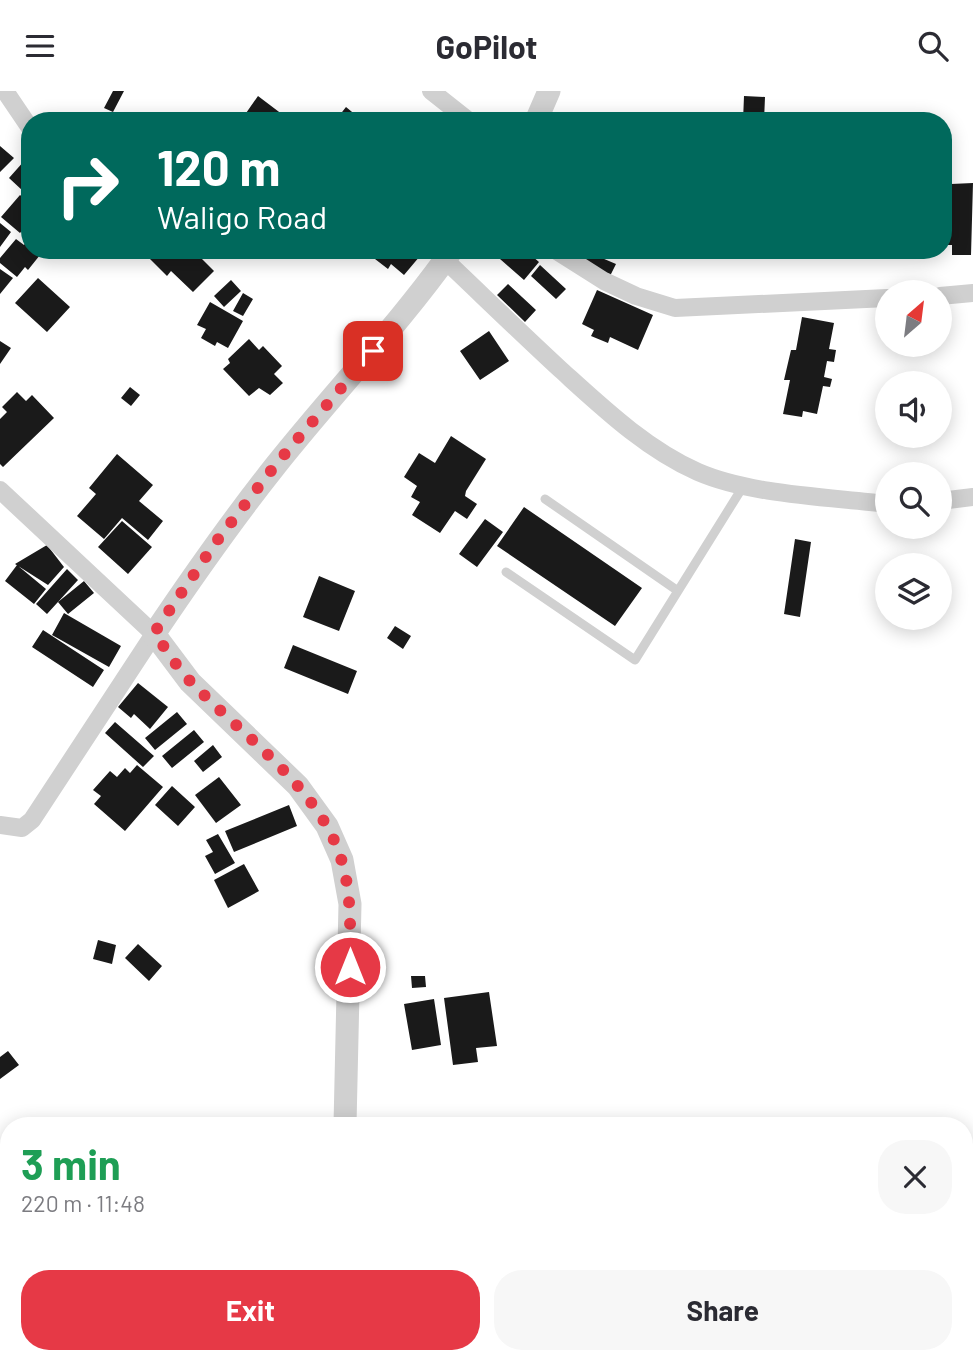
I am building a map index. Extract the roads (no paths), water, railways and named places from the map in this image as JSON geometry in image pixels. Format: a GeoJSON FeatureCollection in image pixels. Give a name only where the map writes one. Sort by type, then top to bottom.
{"type":"FeatureCollection","features":[{"type":"Feature","properties":{"kind":"street"},"geometry":{"type":"LineString","coordinates":[[5,91],[21,115]]}},
{"type":"Feature","properties":{"kind":"street"},"geometry":{"type":"LineString","coordinates":[[431,91],[458,112]]}},
{"type":"Feature","properties":{"kind":"street"},"geometry":{"type":"LineString","coordinates":[[540,112],[549,91]]}},
{"type":"Feature","properties":{"kind":"street"},"geometry":{"type":"LineString","coordinates":[[0,825],[22,828],[32,820],[216,542],[277,463],[388,334],[446,259]]}},
{"type":"Feature","properties":{"kind":"street"},"geometry":{"type":"LineString","coordinates":[[453,259],[624,425],[666,454],[699,472],[744,485],[875,502]]}},
{"type":"Feature","properties":{"kind":"street"},"geometry":{"type":"LineString","coordinates":[[569,259],[604,281],[636,296],[676,308],[875,299]]}},
{"type":"Feature","properties":{"kind":"street"},"geometry":{"type":"LineString","coordinates":[[952,295],[973,293]]}},
{"type":"Feature","properties":{"kind":"street"},"geometry":{"type":"LineString","coordinates":[[0,490],[154,633],[190,682],[298,786],[327,826],[342,860],[350,904],[345,1117]]}},
{"type":"Feature","properties":{"kind":"street"},"geometry":{"type":"LineString","coordinates":[[952,500],[973,497]]}},
{"type":"Feature","properties":{"kind":"lane"},"geometry":{"type":"LineString","coordinates":[[506,572],[635,660],[744,485]]}},
{"type":"Feature","properties":{"kind":"lane"},"geometry":{"type":"LineString","coordinates":[[545,499],[678,591]]}}]}
